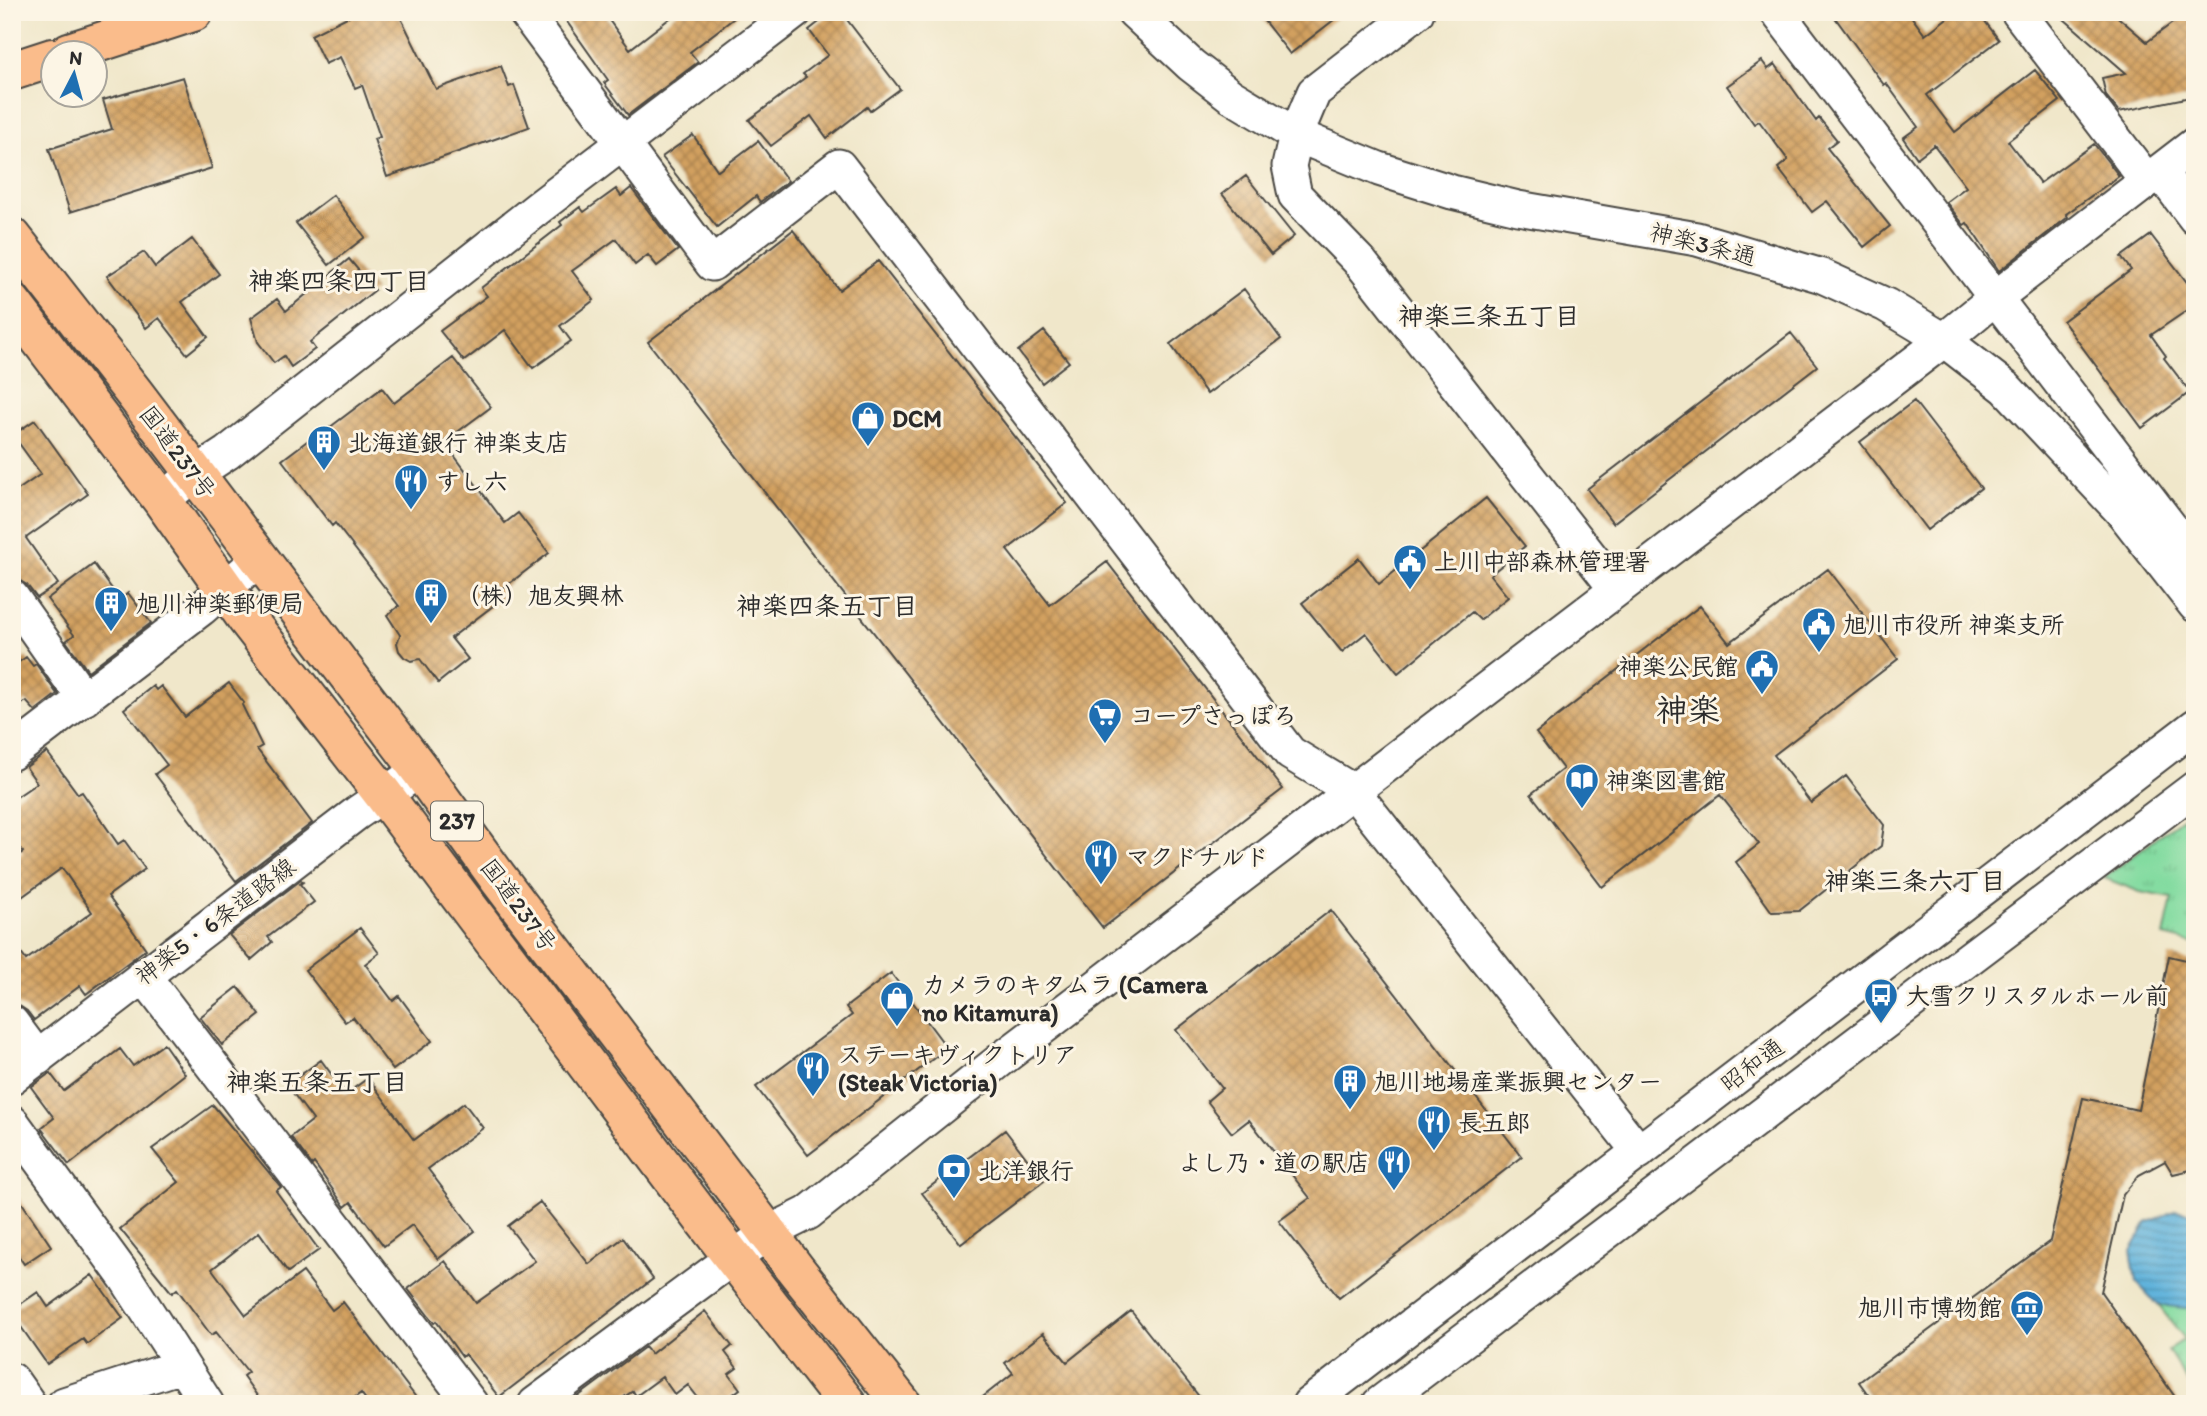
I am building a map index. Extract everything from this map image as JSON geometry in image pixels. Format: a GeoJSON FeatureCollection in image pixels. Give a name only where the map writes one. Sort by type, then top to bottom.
{"type":"FeatureCollection","features":[{"type":"Feature","properties":{"kind":"highway"},"geometry":{"type":"LineString","coordinates":[[108,39],[193,12]]}},
{"type":"Feature","properties":{"kind":"highway"},"geometry":{"type":"LineString","coordinates":[[12,71],[38,63]]}},
{"type":"Feature","properties":{"kind":"highway","name":"国道237号"},"geometry":{"type":"LineString","coordinates":[[12,237],[420,770],[498,878],[768,1233],[902,1404]]}},
{"type":"Feature","properties":{"kind":"highway","name":"国道237号"},"geometry":{"type":"LineString","coordinates":[[12,303],[162,500],[225,589],[847,1404]]}},
{"type":"Feature","properties":{"kind":"street"},"geometry":{"type":"LineString","coordinates":[[525,12],[712,264],[839,166],[1290,753],[1353,791],[1639,1152]]}},
{"type":"Feature","properties":{"kind":"street"},"geometry":{"type":"LineString","coordinates":[[162,500],[227,453],[518,223],[795,12]]}},
{"type":"Feature","properties":{"kind":"street","name":"神楽3条通"},"geometry":{"type":"LineString","coordinates":[[1134,12],[1191,65],[1231,96],[1296,135],[1379,169],[1452,192],[1518,208],[1697,239],[1822,276],[1886,305],[1944,340],[2006,388],[2124,514],[2195,605]]}},
{"type":"Feature","properties":{"kind":"street"},"geometry":{"type":"LineString","coordinates":[[1417,12],[1314,92],[1296,135],[1289,166],[1295,195],[1362,263],[1616,589]]}},
{"type":"Feature","properties":{"kind":"street"},"geometry":{"type":"LineString","coordinates":[[1777,12],[2193,553]]}},
{"type":"Feature","properties":{"kind":"street"},"geometry":{"type":"LineString","coordinates":[[2018,12],[2154,177],[2195,218]]}},
{"type":"Feature","properties":{"kind":"street"},"geometry":{"type":"LineString","coordinates":[[535,1404],[734,1256],[768,1233],[808,1213],[1014,1050],[1944,340],[2195,144]]}},
{"type":"Feature","properties":{"kind":"street"},"geometry":{"type":"LineString","coordinates":[[12,753],[225,589],[259,559]]}},
{"type":"Feature","properties":{"kind":"street"},"geometry":{"type":"LineString","coordinates":[[12,597],[84,699]]}},
{"type":"Feature","properties":{"kind":"street","name":"昭和通"},"geometry":{"type":"LineString","coordinates":[[1309,1404],[2195,726]]}},
{"type":"Feature","properties":{"kind":"street","name":"神楽5・6条道路線"},"geometry":{"type":"LineString","coordinates":[[25,1067],[383,794],[420,770]]}},
{"type":"Feature","properties":{"kind":"street","name":"昭和通"},"geometry":{"type":"LineString","coordinates":[[1379,1404],[2195,788]]}},
{"type":"Feature","properties":{"kind":"street"},"geometry":{"type":"LineString","coordinates":[[143,975],[471,1404]]}},
{"type":"Feature","properties":{"kind":"street"},"geometry":{"type":"LineString","coordinates":[[12,1023],[25,1067]]}},
{"type":"Feature","properties":{"kind":"street"},"geometry":{"type":"LineString","coordinates":[[12,1122],[125,1277],[207,1404]]}},
{"type":"Feature","properties":{"kind":"street"},"geometry":{"type":"LineString","coordinates":[[64,1404],[181,1366]]}},
{"type":"Feature","properties":{"kind":"street"},"geometry":{"type":"LineString","coordinates":[[12,1380],[29,1404]]}},
{"type":"Feature","properties":{"kind":"green space"},"geometry":{"type":"Polygon","coordinates":[[[2195,808],[2195,944],[2164,936],[2172,898],[2140,892],[2104,878],[2195,808]]]}},
{"type":"Feature","properties":{"kind":"green space"},"geometry":{"type":"Polygon","coordinates":[[[2158,1305],[2195,1308],[2195,1394],[2168,1350],[2185,1339],[2158,1305]]]}},
{"type":"Feature","properties":{"kind":"water"},"geometry":{"type":"Polygon","coordinates":[[[2176,1210],[2195,1214],[2193,1309],[2158,1305],[2136,1282],[2131,1251],[2147,1223],[2176,1210]]]}},
{"type":"Feature","properties":{"kind":"building"},"geometry":{"type":"Polygon","coordinates":[[[357,12],[398,12],[436,89],[501,66],[509,87],[514,85],[529,127],[387,177],[374,139],[380,137],[362,85],[355,88],[340,57],[325,64],[311,35],[357,12]]]}},
{"type":"Feature","properties":{"kind":"building"},"geometry":{"type":"Polygon","coordinates":[[[560,12],[603,12],[630,49],[678,12],[742,12],[690,52],[698,62],[628,115],[604,83],[608,80],[560,12]]]}},
{"type":"Feature","properties":{"kind":"building"},"geometry":{"type":"Polygon","coordinates":[[[832,12],[841,12],[900,89],[870,111],[867,107],[827,138],[811,116],[771,146],[749,120],[806,77],[803,74],[828,55],[809,30],[832,12]]]}},
{"type":"Feature","properties":{"kind":"building"},"geometry":{"type":"Polygon","coordinates":[[[1257,12],[1344,12],[1290,54],[1257,12]]]}},
{"type":"Feature","properties":{"kind":"building"},"geometry":{"type":"Polygon","coordinates":[[[1831,12],[1908,12],[1925,35],[1955,12],[1978,12],[1999,40],[1927,95],[1955,132],[2035,70],[2060,101],[2008,141],[2040,183],[2094,144],[2119,176],[2066,214],[2068,217],[1999,271],[1967,223],[1964,225],[1946,202],[1966,187],[1934,145],[1917,158],[1903,138],[1918,127],[1831,12]]]}},
{"type":"Feature","properties":{"kind":"building"},"geometry":{"type":"Polygon","coordinates":[[[2056,12],[2112,12],[2147,42],[2187,12],[2195,12],[2195,96],[2119,112],[2106,96],[2102,78],[2126,73],[2056,12]]]}},
{"type":"Feature","properties":{"kind":"building"},"geometry":{"type":"Polygon","coordinates":[[[1762,61],[1768,69],[1775,64],[1816,121],[1819,118],[1837,140],[1827,148],[1890,226],[1864,247],[1827,201],[1812,212],[1778,168],[1788,160],[1759,121],[1754,124],[1727,86],[1762,61]]]}},
{"type":"Feature","properties":{"kind":"building"},"geometry":{"type":"Polygon","coordinates":[[[183,77],[212,168],[70,212],[49,149],[112,129],[105,108],[108,108],[108,99],[183,77]]]}},
{"type":"Feature","properties":{"kind":"building"},"geometry":{"type":"Polygon","coordinates":[[[693,135],[718,171],[758,141],[788,181],[760,202],[756,196],[717,227],[662,157],[693,135]]]}},
{"type":"Feature","properties":{"kind":"building"},"geometry":{"type":"Polygon","coordinates":[[[1246,176],[1294,236],[1271,255],[1222,194],[1246,176]]]}},
{"type":"Feature","properties":{"kind":"building"},"geometry":{"type":"Polygon","coordinates":[[[631,188],[678,250],[657,266],[648,255],[635,265],[616,239],[572,271],[594,300],[560,326],[571,341],[533,368],[505,330],[464,361],[440,331],[487,296],[481,288],[562,225],[560,222],[580,207],[584,212],[616,189],[621,196],[631,188]]]}},
{"type":"Feature","properties":{"kind":"building"},"geometry":{"type":"Polygon","coordinates":[[[333,195],[365,237],[329,265],[296,223],[333,195]]]}},
{"type":"Feature","properties":{"kind":"building"},"geometry":{"type":"Polygon","coordinates":[[[793,230],[839,290],[878,261],[1067,503],[1007,550],[1050,605],[1107,562],[1283,789],[1103,928],[648,342],[793,230]]]}},
{"type":"Feature","properties":{"kind":"building"},"geometry":{"type":"Polygon","coordinates":[[[2151,235],[2195,293],[2195,305],[2151,335],[2166,356],[2164,358],[2190,392],[2142,428],[2063,321],[2131,270],[2121,257],[2151,235]]]}},
{"type":"Feature","properties":{"kind":"building"},"geometry":{"type":"Polygon","coordinates":[[[192,239],[219,274],[182,302],[208,337],[187,354],[159,318],[146,328],[107,276],[144,252],[155,267],[192,239]]]}},
{"type":"Feature","properties":{"kind":"building"},"geometry":{"type":"Polygon","coordinates":[[[349,259],[375,290],[310,342],[315,349],[291,367],[284,356],[274,363],[258,342],[251,318],[277,299],[286,311],[349,259]]]}},
{"type":"Feature","properties":{"kind":"building"},"geometry":{"type":"Polygon","coordinates":[[[1244,289],[1281,339],[1207,394],[1170,344],[1244,289]]]}},
{"type":"Feature","properties":{"kind":"building"},"geometry":{"type":"Polygon","coordinates":[[[1044,331],[1069,362],[1042,383],[1018,351],[1044,331]]]}},
{"type":"Feature","properties":{"kind":"building"},"geometry":{"type":"Polygon","coordinates":[[[1791,333],[1817,366],[1613,523],[1587,489],[1791,333]]]}},
{"type":"Feature","properties":{"kind":"building"},"geometry":{"type":"Polygon","coordinates":[[[453,358],[491,407],[444,442],[505,523],[518,513],[549,553],[497,593],[502,599],[451,638],[468,659],[438,683],[420,659],[411,661],[399,651],[397,643],[400,635],[387,615],[399,606],[335,523],[332,526],[282,460],[382,388],[394,403],[453,358]]]}},
{"type":"Feature","properties":{"kind":"building"},"geometry":{"type":"Polygon","coordinates":[[[1914,401],[1981,488],[1927,530],[1860,442],[1914,401]]]}},
{"type":"Feature","properties":{"kind":"building"},"geometry":{"type":"Polygon","coordinates":[[[35,420],[88,494],[26,538],[58,584],[37,598],[12,572],[12,494],[41,474],[13,435],[35,420]]]}},
{"type":"Feature","properties":{"kind":"building","name":"上川中部森林管理署"},"geometry":{"type":"Polygon","coordinates":[[[1486,498],[1525,546],[1490,575],[1508,597],[1480,620],[1472,612],[1398,673],[1366,633],[1342,652],[1302,603],[1359,558],[1379,584],[1486,498]]]}},
{"type":"Feature","properties":{"kind":"building"},"geometry":{"type":"Polygon","coordinates":[[[94,564],[120,600],[128,593],[151,623],[88,671],[66,641],[74,635],[47,599],[94,564]]]}},
{"type":"Feature","properties":{"kind":"building"},"geometry":{"type":"Polygon","coordinates":[[[1828,569],[1898,659],[1774,755],[1811,803],[1846,776],[1884,825],[1881,846],[1799,911],[1772,912],[1736,862],[1759,844],[1720,795],[1602,887],[1531,794],[1563,769],[1536,733],[1700,606],[1729,643],[1828,569]]]}},
{"type":"Feature","properties":{"kind":"building"},"geometry":{"type":"Polygon","coordinates":[[[26,657],[33,666],[36,664],[57,694],[35,711],[26,701],[12,711],[12,667],[26,657]]]}},
{"type":"Feature","properties":{"kind":"building"},"geometry":{"type":"Polygon","coordinates":[[[229,683],[244,703],[242,705],[262,746],[257,749],[312,823],[236,881],[155,774],[167,765],[124,709],[153,686],[156,690],[161,686],[185,717],[229,683]]]}},
{"type":"Feature","properties":{"kind":"building"},"geometry":{"type":"Polygon","coordinates":[[[47,752],[78,794],[82,792],[118,844],[124,840],[145,869],[108,896],[146,949],[86,994],[80,986],[34,1020],[27,1011],[12,1001],[12,941],[26,960],[92,912],[62,868],[12,904],[12,860],[23,852],[12,838],[12,800],[37,783],[26,767],[47,752]]]}},
{"type":"Feature","properties":{"kind":"building"},"geometry":{"type":"Polygon","coordinates":[[[301,880],[303,882],[300,884],[314,902],[268,937],[272,942],[251,960],[229,935],[301,880]]]}},
{"type":"Feature","properties":{"kind":"building","name":"旭川地場産業振興センター"},"geometry":{"type":"Polygon","coordinates":[[[1331,910],[1522,1157],[1339,1298],[1279,1221],[1310,1198],[1249,1120],[1232,1133],[1207,1101],[1222,1088],[1176,1030],[1331,910]]]}},
{"type":"Feature","properties":{"kind":"building"},"geometry":{"type":"Polygon","coordinates":[[[360,928],[379,953],[365,964],[393,1001],[399,996],[432,1041],[393,1070],[353,1017],[345,1022],[305,970],[360,928]]]}},
{"type":"Feature","properties":{"kind":"building","name":"旭川市博物館"},"geometry":{"type":"Polygon","coordinates":[[[2169,956],[2195,962],[2195,1169],[2173,1174],[2165,1161],[2139,1175],[2123,1195],[2101,1292],[2180,1404],[1875,1404],[1859,1382],[2050,1241],[2083,1098],[2138,1110],[2169,956]]]}},
{"type":"Feature","properties":{"kind":"building"},"geometry":{"type":"Polygon","coordinates":[[[891,973],[947,1048],[808,1155],[756,1087],[852,1015],[846,1007],[891,973]]]}},
{"type":"Feature","properties":{"kind":"building"},"geometry":{"type":"Polygon","coordinates":[[[238,987],[260,1015],[222,1045],[200,1017],[238,987]]]}},
{"type":"Feature","properties":{"kind":"building"},"geometry":{"type":"Polygon","coordinates":[[[164,1044],[185,1074],[69,1165],[41,1128],[54,1118],[31,1087],[50,1073],[64,1091],[120,1049],[133,1066],[164,1044]]]}},
{"type":"Feature","properties":{"kind":"building"},"geometry":{"type":"Polygon","coordinates":[[[321,1060],[346,1094],[368,1078],[414,1140],[464,1103],[483,1128],[428,1169],[475,1231],[438,1259],[412,1225],[384,1246],[351,1202],[345,1207],[314,1163],[312,1165],[291,1137],[313,1120],[287,1085],[321,1060]]]}},
{"type":"Feature","properties":{"kind":"building"},"geometry":{"type":"Polygon","coordinates":[[[213,1105],[281,1187],[276,1191],[319,1250],[288,1272],[259,1232],[212,1269],[246,1315],[303,1272],[332,1310],[343,1302],[421,1404],[369,1404],[361,1393],[346,1404],[263,1404],[243,1376],[248,1372],[216,1332],[211,1335],[177,1289],[172,1293],[120,1229],[179,1182],[152,1149],[213,1105]]]}},
{"type":"Feature","properties":{"kind":"building"},"geometry":{"type":"Polygon","coordinates":[[[1005,1130],[1044,1181],[961,1244],[922,1193],[1005,1130]]]}},
{"type":"Feature","properties":{"kind":"building"},"geometry":{"type":"Polygon","coordinates":[[[12,1188],[51,1246],[24,1264],[12,1246],[12,1188]]]}},
{"type":"Feature","properties":{"kind":"building"},"geometry":{"type":"Polygon","coordinates":[[[540,1202],[589,1264],[623,1238],[653,1279],[499,1397],[465,1354],[462,1357],[408,1289],[445,1261],[476,1303],[535,1261],[508,1226],[540,1202]]]}},
{"type":"Feature","properties":{"kind":"building"},"geometry":{"type":"Polygon","coordinates":[[[92,1275],[123,1318],[87,1344],[83,1339],[47,1364],[12,1314],[12,1310],[38,1292],[48,1307],[92,1275]]]}},
{"type":"Feature","properties":{"kind":"building"},"geometry":{"type":"Polygon","coordinates":[[[705,1311],[732,1346],[725,1352],[737,1368],[729,1374],[740,1389],[720,1404],[703,1404],[688,1385],[675,1395],[662,1377],[636,1396],[633,1391],[614,1404],[568,1404],[645,1347],[651,1354],[705,1311]]]}},
{"type":"Feature","properties":{"kind":"building"},"geometry":{"type":"Polygon","coordinates":[[[1131,1311],[1205,1404],[974,1404],[1013,1373],[1005,1363],[1043,1333],[1067,1362],[1131,1311]]]}},
{"type":"Feature","properties":{"kind":"place","name":"DCM"},"geometry":{"type":"Point","coordinates":[868,448]}},
{"type":"Feature","properties":{"kind":"place","name":"北海道銀行 神楽支店"},"geometry":{"type":"Point","coordinates":[324,472]}},
{"type":"Feature","properties":{"kind":"place","name":"すし六"},"geometry":{"type":"Point","coordinates":[411,511]}},
{"type":"Feature","properties":{"kind":"place","name":"上川中部森林管理署"},"geometry":{"type":"Point","coordinates":[1410,591]}},
{"type":"Feature","properties":{"kind":"place","name":"（株）旭友興林"},"geometry":{"type":"Point","coordinates":[431,625]}},
{"type":"Feature","properties":{"kind":"place","name":"旭川神楽郵便局"},"geometry":{"type":"Point","coordinates":[111,633]}},
{"type":"Feature","properties":{"kind":"place","name":"旭川市役所 神楽支所"},"geometry":{"type":"Point","coordinates":[1819,654]}},
{"type":"Feature","properties":{"kind":"place","name":"神楽公民館"},"geometry":{"type":"Point","coordinates":[1762,696]}},
{"type":"Feature","properties":{"kind":"place","name":"コープさっぽろ"},"geometry":{"type":"Point","coordinates":[1105,745]}},
{"type":"Feature","properties":{"kind":"place","name":"神楽図書館"},"geometry":{"type":"Point","coordinates":[1582,810]}},
{"type":"Feature","properties":{"kind":"place","name":"マクドナルド"},"geometry":{"type":"Point","coordinates":[1101,886]}},
{"type":"Feature","properties":{"kind":"place","name":"大雪クリスタルホール前"},"geometry":{"type":"Point","coordinates":[1881,1025]}},
{"type":"Feature","properties":{"kind":"place","name":"カメラのキタムラ (Camera no Kitamura)"},"geometry":{"type":"Point","coordinates":[897,1028]}},
{"type":"Feature","properties":{"kind":"place","name":"ステーキヴィクトリア (Steak Victoria)"},"geometry":{"type":"Point","coordinates":[813,1098]}},
{"type":"Feature","properties":{"kind":"place","name":"旭川地場産業振興センター"},"geometry":{"type":"Point","coordinates":[1350,1111]}},
{"type":"Feature","properties":{"kind":"place","name":"長五郎"},"geometry":{"type":"Point","coordinates":[1434,1152]}},
{"type":"Feature","properties":{"kind":"place","name":"よし乃・道の駅店"},"geometry":{"type":"Point","coordinates":[1394,1192]}},
{"type":"Feature","properties":{"kind":"place","name":"北洋銀行"},"geometry":{"type":"Point","coordinates":[954,1200]}},
{"type":"Feature","properties":{"kind":"place","name":"旭川市博物館"},"geometry":{"type":"Point","coordinates":[2027,1337]}},
{"type":"Feature","properties":{"kind":"district","name":"神楽四条四丁目"},"geometry":{"type":"Point","coordinates":[339,281]}},
{"type":"Feature","properties":{"kind":"district","name":"神楽三条五丁目"},"geometry":{"type":"Point","coordinates":[1489,316]}},
{"type":"Feature","properties":{"kind":"district","name":"神楽四条五丁目"},"geometry":{"type":"Point","coordinates":[827,606]}},
{"type":"Feature","properties":{"kind":"district","name":"神楽"},"geometry":{"type":"Point","coordinates":[1688,710]}},
{"type":"Feature","properties":{"kind":"district","name":"神楽三条六丁目"},"geometry":{"type":"Point","coordinates":[1915,881]}},
{"type":"Feature","properties":{"kind":"district","name":"神楽五条五丁目"},"geometry":{"type":"Point","coordinates":[317,1082]}}]}
